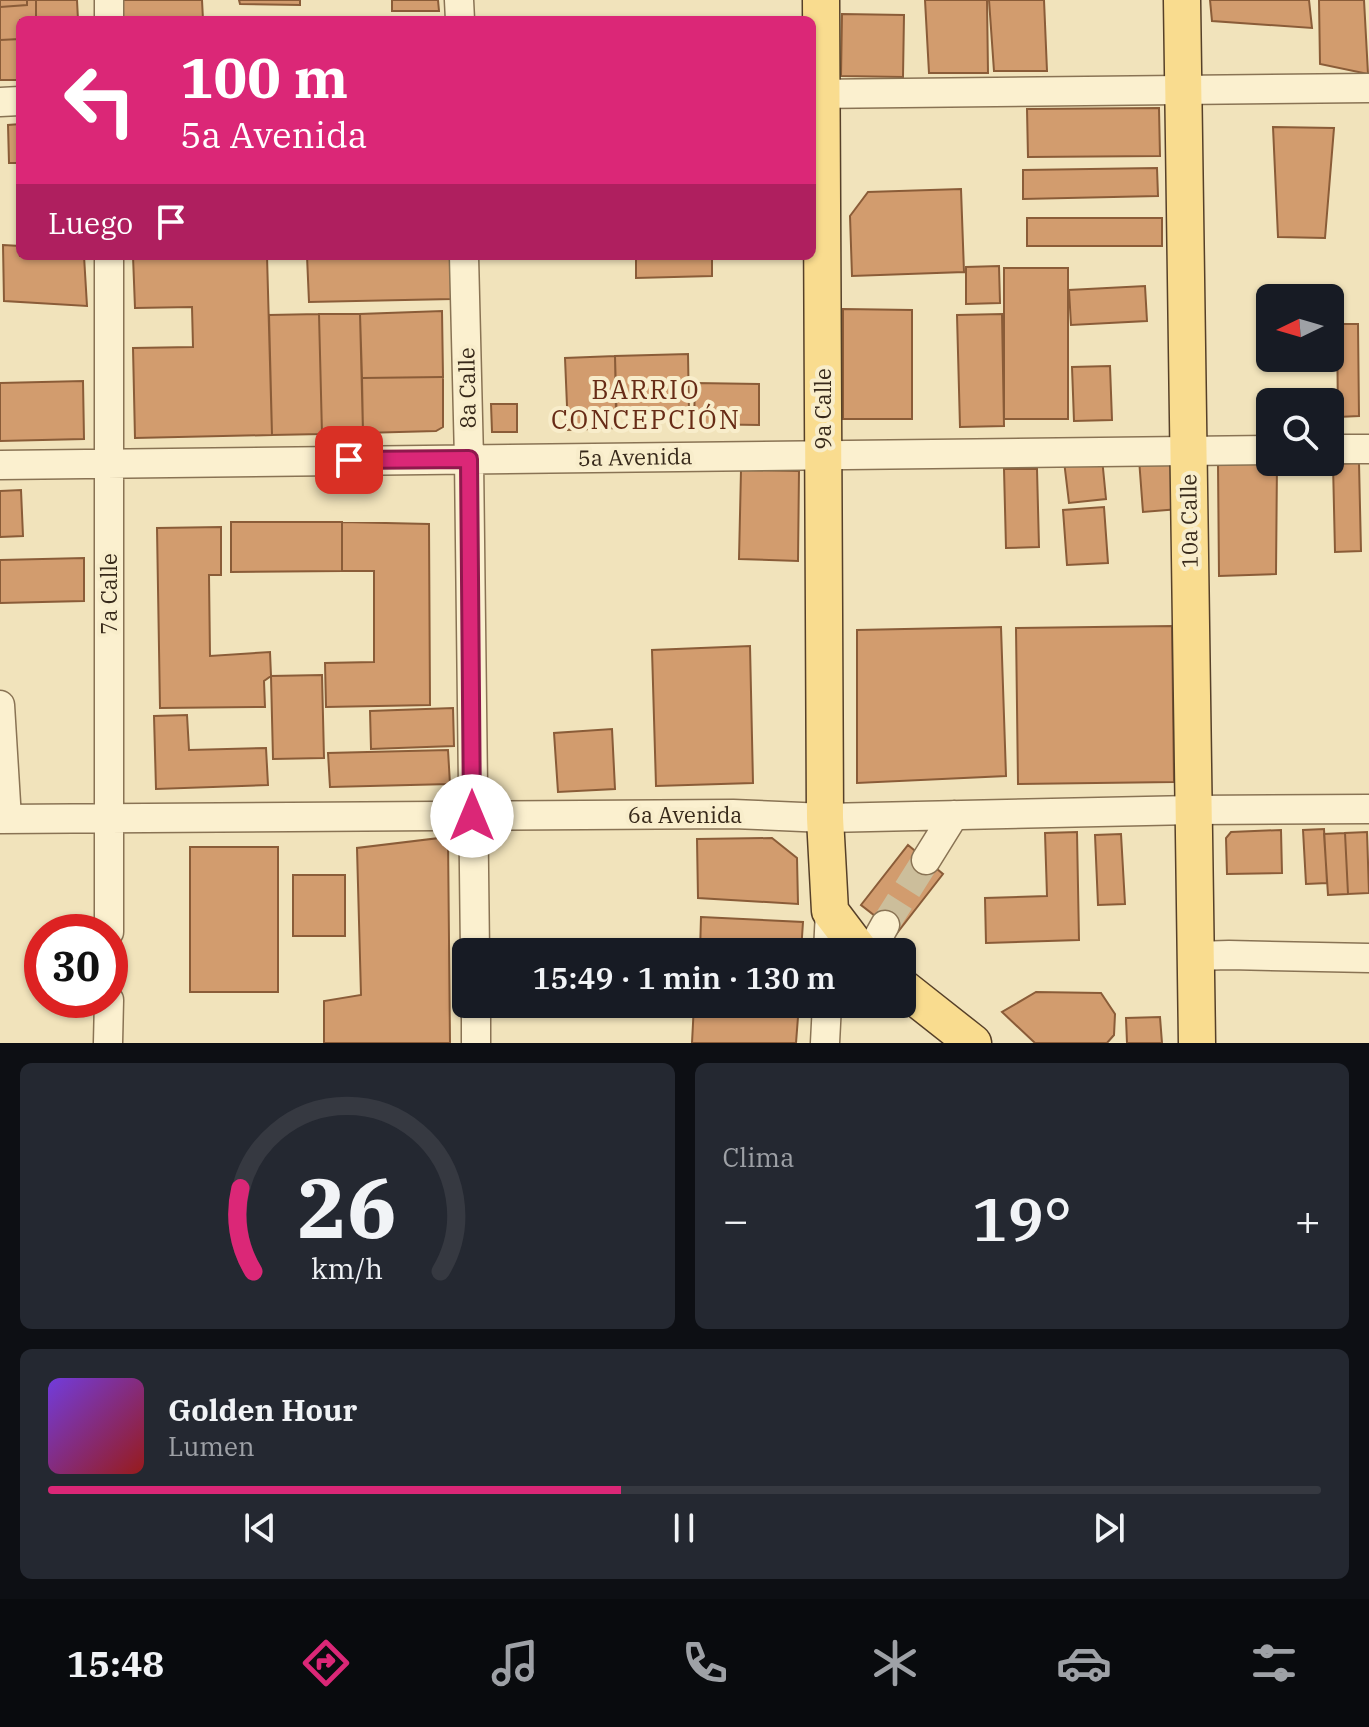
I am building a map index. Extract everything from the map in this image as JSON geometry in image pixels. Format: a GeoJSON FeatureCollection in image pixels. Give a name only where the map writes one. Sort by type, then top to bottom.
{"type":"FeatureCollection","features":[{"type":"Feature","properties":{"kind":"main road","name":"9a Calle"},"geometry":{"type":"LineString","coordinates":[[821,0],[817,94],[824,455],[825,818],[830,911]]}},
{"type":"Feature","properties":{"kind":"main road","name":"10a Calle"},"geometry":{"type":"LineString","coordinates":[[1182,0],[1197,1043]]}},
{"type":"Feature","properties":{"kind":"main road"},"geometry":{"type":"LineString","coordinates":[[830,911],[850,938]]}},
{"type":"Feature","properties":{"kind":"main road"},"geometry":{"type":"LineString","coordinates":[[916,998],[973,1043]]}},
{"type":"Feature","properties":{"kind":"street"},"geometry":{"type":"LineString","coordinates":[[817,94],[1369,88]]}},
{"type":"Feature","properties":{"kind":"street","name":"7a Calle"},"geometry":{"type":"LineString","coordinates":[[109,260],[109,914]]}},
{"type":"Feature","properties":{"kind":"street","name":"8a Calle"},"geometry":{"type":"LineString","coordinates":[[464,260],[475,938]]}},
{"type":"Feature","properties":{"kind":"street"},"geometry":{"type":"LineString","coordinates":[[1344,449],[1369,449]]}},
{"type":"Feature","properties":{"kind":"street","name":"5a Avenida"},"geometry":{"type":"LineString","coordinates":[[0,465],[1256,450]]}},
{"type":"Feature","properties":{"kind":"street"},"geometry":{"type":"LineString","coordinates":[[0,705],[4,819]]}},
{"type":"Feature","properties":{"kind":"street","name":"6a Avenida"},"geometry":{"type":"LineString","coordinates":[[4,819],[733,814],[825,818],[1369,809]]}},
{"type":"Feature","properties":{"kind":"street"},"geometry":{"type":"LineString","coordinates":[[926,860],[954,815]]}},
{"type":"Feature","properties":{"kind":"street"},"geometry":{"type":"LineString","coordinates":[[829,938],[830,911]]}},
{"type":"Feature","properties":{"kind":"street"},"geometry":{"type":"LineString","coordinates":[[878,938],[885,925]]}},
{"type":"Feature","properties":{"kind":"street"},"geometry":{"type":"LineString","coordinates":[[1195,956],[1369,958]]}},
{"type":"Feature","properties":{"kind":"street"},"geometry":{"type":"LineString","coordinates":[[108,1043],[109,1018]]}},
{"type":"Feature","properties":{"kind":"street"},"geometry":{"type":"LineString","coordinates":[[476,1018],[476,1043]]}},
{"type":"Feature","properties":{"kind":"street"},"geometry":{"type":"LineString","coordinates":[[825,1043],[826,1018]]}},
{"type":"Feature","properties":{"kind":"building"},"geometry":{"type":"Polygon","coordinates":[[[0,0],[27,0],[27,5],[0,7],[0,0]]]}},
{"type":"Feature","properties":{"kind":"building"},"geometry":{"type":"Polygon","coordinates":[[[27,0],[36,0],[36,16],[16,16],[16,39],[0,40],[0,7],[27,5],[27,0]]]}},
{"type":"Feature","properties":{"kind":"building"},"geometry":{"type":"Polygon","coordinates":[[[36,0],[77,0],[78,16],[36,16],[36,0]]]}},
{"type":"Feature","properties":{"kind":"building"},"geometry":{"type":"Polygon","coordinates":[[[119,0],[202,0],[203,16],[119,16],[119,0]]]}},
{"type":"Feature","properties":{"kind":"building"},"geometry":{"type":"Polygon","coordinates":[[[239,0],[300,0],[300,5],[240,4],[239,0]]]}},
{"type":"Feature","properties":{"kind":"building"},"geometry":{"type":"Polygon","coordinates":[[[392,0],[438,0],[439,11],[392,11],[392,0]]]}},
{"type":"Feature","properties":{"kind":"building"},"geometry":{"type":"Polygon","coordinates":[[[925,0],[987,0],[988,73],[929,73],[925,0]]]}},
{"type":"Feature","properties":{"kind":"building"},"geometry":{"type":"Polygon","coordinates":[[[989,0],[1044,0],[1047,71],[994,71],[989,0]]]}},
{"type":"Feature","properties":{"kind":"building"},"geometry":{"type":"Polygon","coordinates":[[[1210,0],[1309,0],[1312,28],[1212,21],[1210,0]]]}},
{"type":"Feature","properties":{"kind":"building"},"geometry":{"type":"Polygon","coordinates":[[[1319,0],[1364,0],[1368,74],[1320,64],[1319,0]]]}},
{"type":"Feature","properties":{"kind":"building"},"geometry":{"type":"Polygon","coordinates":[[[842,14],[904,15],[903,77],[841,76],[842,14]]]}},
{"type":"Feature","properties":{"kind":"building"},"geometry":{"type":"Polygon","coordinates":[[[16,39],[16,80],[0,80],[0,40],[16,39]]]}},
{"type":"Feature","properties":{"kind":"building"},"geometry":{"type":"Polygon","coordinates":[[[1159,108],[1160,156],[1028,157],[1027,109],[1159,108]]]}},
{"type":"Feature","properties":{"kind":"building"},"geometry":{"type":"Polygon","coordinates":[[[16,124],[16,163],[9,163],[8,125],[16,124]]]}},
{"type":"Feature","properties":{"kind":"building"},"geometry":{"type":"Polygon","coordinates":[[[1273,127],[1334,128],[1325,238],[1278,237],[1273,127]]]}},
{"type":"Feature","properties":{"kind":"building"},"geometry":{"type":"Polygon","coordinates":[[[1157,168],[1158,196],[1023,199],[1023,170],[1157,168]]]}},
{"type":"Feature","properties":{"kind":"building"},"geometry":{"type":"Polygon","coordinates":[[[961,189],[964,272],[852,276],[850,216],[868,192],[961,189]]]}},
{"type":"Feature","properties":{"kind":"building"},"geometry":{"type":"Polygon","coordinates":[[[1027,218],[1162,218],[1162,246],[1027,246],[1027,218]]]}},
{"type":"Feature","properties":{"kind":"building"},"geometry":{"type":"Polygon","coordinates":[[[3,245],[16,246],[16,260],[84,260],[87,306],[4,301],[3,245]]]}},
{"type":"Feature","properties":{"kind":"building"},"geometry":{"type":"Polygon","coordinates":[[[133,260],[267,260],[272,435],[135,438],[133,348],[193,347],[192,307],[135,308],[133,260]]]}},
{"type":"Feature","properties":{"kind":"building"},"geometry":{"type":"Polygon","coordinates":[[[307,260],[451,260],[452,299],[309,302],[307,260]]]}},
{"type":"Feature","properties":{"kind":"building"},"geometry":{"type":"Polygon","coordinates":[[[636,260],[712,260],[712,276],[636,278],[636,260]]]}},
{"type":"Feature","properties":{"kind":"building"},"geometry":{"type":"Polygon","coordinates":[[[999,266],[1000,303],[966,304],[966,267],[999,266]]]}},
{"type":"Feature","properties":{"kind":"building"},"geometry":{"type":"Polygon","coordinates":[[[1004,268],[1068,268],[1068,419],[1004,419],[1004,268]]]}},
{"type":"Feature","properties":{"kind":"building"},"geometry":{"type":"Polygon","coordinates":[[[1145,286],[1147,321],[1071,325],[1069,290],[1145,286]]]}},
{"type":"Feature","properties":{"kind":"building"},"geometry":{"type":"Polygon","coordinates":[[[843,309],[912,310],[912,419],[843,419],[843,309]]]}},
{"type":"Feature","properties":{"kind":"building"},"geometry":{"type":"Polygon","coordinates":[[[442,311],[443,377],[362,378],[360,314],[442,311]]]}},
{"type":"Feature","properties":{"kind":"building"},"geometry":{"type":"Polygon","coordinates":[[[319,314],[322,434],[272,435],[269,315],[319,314]]]}},
{"type":"Feature","properties":{"kind":"building"},"geometry":{"type":"Polygon","coordinates":[[[319,314],[360,314],[363,433],[322,434],[319,314]]]}},
{"type":"Feature","properties":{"kind":"building"},"geometry":{"type":"Polygon","coordinates":[[[1002,314],[1004,426],[960,427],[957,315],[1002,314]]]}},
{"type":"Feature","properties":{"kind":"building"},"geometry":{"type":"Polygon","coordinates":[[[1344,324],[1358,324],[1359,416],[1344,417],[1344,388],[1338,388],[1338,372],[1344,372],[1344,324]]]}},
{"type":"Feature","properties":{"kind":"building"},"geometry":{"type":"Polygon","coordinates":[[[688,354],[689,412],[616,414],[615,356],[688,354]]]}},
{"type":"Feature","properties":{"kind":"building"},"geometry":{"type":"Polygon","coordinates":[[[615,356],[617,428],[568,430],[565,358],[615,356]]]}},
{"type":"Feature","properties":{"kind":"building"},"geometry":{"type":"Polygon","coordinates":[[[1110,366],[1112,420],[1074,421],[1072,367],[1110,366]]]}},
{"type":"Feature","properties":{"kind":"building"},"geometry":{"type":"Polygon","coordinates":[[[443,377],[443,427],[436,431],[363,433],[362,378],[443,377]]]}},
{"type":"Feature","properties":{"kind":"building"},"geometry":{"type":"Polygon","coordinates":[[[83,381],[84,439],[0,441],[0,383],[83,381]]]}},
{"type":"Feature","properties":{"kind":"building"},"geometry":{"type":"Polygon","coordinates":[[[695,383],[759,384],[759,425],[694,424],[695,383]]]}},
{"type":"Feature","properties":{"kind":"building"},"geometry":{"type":"Polygon","coordinates":[[[491,404],[517,404],[517,432],[492,432],[491,404]]]}},
{"type":"Feature","properties":{"kind":"building"},"geometry":{"type":"Polygon","coordinates":[[[1175,456],[1179,509],[1143,512],[1139,459],[1175,456]]]}},
{"type":"Feature","properties":{"kind":"building"},"geometry":{"type":"Polygon","coordinates":[[[1102,458],[1106,499],[1069,503],[1064,461],[1102,458]]]}},
{"type":"Feature","properties":{"kind":"building"},"geometry":{"type":"Polygon","coordinates":[[[1256,463],[1256,476],[1277,476],[1276,574],[1219,576],[1218,465],[1256,463]]]}},
{"type":"Feature","properties":{"kind":"building"},"geometry":{"type":"Polygon","coordinates":[[[1359,463],[1361,551],[1335,552],[1333,476],[1344,476],[1344,464],[1359,463]]]}},
{"type":"Feature","properties":{"kind":"building"},"geometry":{"type":"Polygon","coordinates":[[[1004,469],[1037,469],[1039,547],[1006,548],[1004,469]]]}},
{"type":"Feature","properties":{"kind":"building"},"geometry":{"type":"Polygon","coordinates":[[[741,470],[799,471],[798,561],[739,559],[741,470]]]}},
{"type":"Feature","properties":{"kind":"building"},"geometry":{"type":"Polygon","coordinates":[[[21,490],[23,536],[0,537],[0,491],[21,490]]]}},
{"type":"Feature","properties":{"kind":"building"},"geometry":{"type":"Polygon","coordinates":[[[1104,507],[1108,563],[1067,565],[1063,510],[1104,507]]]}},
{"type":"Feature","properties":{"kind":"building"},"geometry":{"type":"Polygon","coordinates":[[[231,522],[342,522],[342,571],[231,572],[231,522]]]}},
{"type":"Feature","properties":{"kind":"building"},"geometry":{"type":"Polygon","coordinates":[[[342,522],[429,524],[430,705],[326,707],[325,663],[374,662],[374,571],[342,571],[342,522]]]}},
{"type":"Feature","properties":{"kind":"building"},"geometry":{"type":"Polygon","coordinates":[[[221,527],[221,575],[209,575],[210,656],[270,652],[271,676],[264,681],[265,707],[160,708],[157,528],[221,527]]]}},
{"type":"Feature","properties":{"kind":"building"},"geometry":{"type":"Polygon","coordinates":[[[84,558],[84,601],[0,603],[0,560],[84,558]]]}},
{"type":"Feature","properties":{"kind":"building"},"geometry":{"type":"Polygon","coordinates":[[[1172,626],[1174,782],[1018,784],[1016,628],[1172,626]]]}},
{"type":"Feature","properties":{"kind":"building"},"geometry":{"type":"Polygon","coordinates":[[[1001,627],[1006,776],[857,783],[857,630],[1001,627]]]}},
{"type":"Feature","properties":{"kind":"building"},"geometry":{"type":"Polygon","coordinates":[[[750,646],[753,783],[656,786],[652,650],[750,646]]]}},
{"type":"Feature","properties":{"kind":"building"},"geometry":{"type":"Polygon","coordinates":[[[322,675],[324,758],[273,759],[271,676],[322,675]]]}},
{"type":"Feature","properties":{"kind":"building"},"geometry":{"type":"Polygon","coordinates":[[[453,708],[454,746],[371,749],[370,711],[453,708]]]}},
{"type":"Feature","properties":{"kind":"building"},"geometry":{"type":"Polygon","coordinates":[[[187,715],[189,750],[266,748],[268,785],[156,789],[154,716],[187,715]]]}},
{"type":"Feature","properties":{"kind":"building"},"geometry":{"type":"Polygon","coordinates":[[[612,729],[615,789],[558,792],[554,733],[612,729]]]}},
{"type":"Feature","properties":{"kind":"building"},"geometry":{"type":"Polygon","coordinates":[[[448,750],[450,784],[330,787],[328,753],[448,750]]]}},
{"type":"Feature","properties":{"kind":"building"},"geometry":{"type":"Polygon","coordinates":[[[1324,829],[1327,883],[1306,884],[1303,830],[1324,829]]]}},
{"type":"Feature","properties":{"kind":"building"},"geometry":{"type":"Polygon","coordinates":[[[1281,830],[1282,873],[1227,874],[1226,838],[1231,832],[1281,830]]]}},
{"type":"Feature","properties":{"kind":"building"},"geometry":{"type":"Polygon","coordinates":[[[1077,832],[1079,940],[986,943],[985,898],[1047,896],[1045,833],[1077,832]]]}},
{"type":"Feature","properties":{"kind":"building"},"geometry":{"type":"Polygon","coordinates":[[[1367,832],[1369,893],[1348,894],[1345,833],[1367,832]]]}},
{"type":"Feature","properties":{"kind":"building"},"geometry":{"type":"Polygon","coordinates":[[[1345,833],[1348,894],[1328,895],[1324,834],[1345,833]]]}},
{"type":"Feature","properties":{"kind":"building"},"geometry":{"type":"Polygon","coordinates":[[[1121,834],[1125,904],[1098,905],[1095,835],[1121,834]]]}},
{"type":"Feature","properties":{"kind":"building"},"geometry":{"type":"Polygon","coordinates":[[[448,837],[450,1043],[324,1043],[324,1001],[361,995],[357,848],[448,837]]]}},
{"type":"Feature","properties":{"kind":"building"},"geometry":{"type":"Polygon","coordinates":[[[772,838],[797,858],[798,904],[698,898],[697,839],[772,838]]]}},
{"type":"Feature","properties":{"kind":"building"},"geometry":{"type":"Polygon","coordinates":[[[908,845],[943,874],[897,933],[861,905],[908,845]]]}},
{"type":"Feature","properties":{"kind":"building"},"geometry":{"type":"Polygon","coordinates":[[[190,847],[278,847],[278,992],[190,992],[190,847]]]}},
{"type":"Feature","properties":{"kind":"building"},"geometry":{"type":"Polygon","coordinates":[[[293,875],[345,875],[345,936],[293,936],[293,875]]]}},
{"type":"Feature","properties":{"kind":"building"},"geometry":{"type":"Polygon","coordinates":[[[701,917],[803,922],[802,938],[700,938],[701,917]]]}},
{"type":"Feature","properties":{"kind":"building"},"geometry":{"type":"Polygon","coordinates":[[[1036,992],[1101,993],[1115,1014],[1114,1035],[1107,1043],[1035,1043],[1002,1012],[1036,992]]]}},
{"type":"Feature","properties":{"kind":"building"},"geometry":{"type":"Polygon","coordinates":[[[1160,1017],[1162,1043],[1127,1043],[1126,1018],[1160,1017]]]}},
{"type":"Feature","properties":{"kind":"building"},"geometry":{"type":"Polygon","coordinates":[[[693,1018],[798,1018],[796,1043],[692,1043],[693,1018]]]}},
{"type":"Feature","properties":{"kind":"tunnel"},"geometry":{"type":"LineString","coordinates":[[885,925],[926,860]]}},
{"type":"Feature","properties":{"kind":"district","name":"BARRIO CONCEPCIÓN"},"geometry":{"type":"Point","coordinates":[646,405]}},
{"type":"Feature","properties":{"kind":"route"},"geometry":{"type":"LineString","coordinates":[[349,460],[469,459],[472,816]]}}]}
